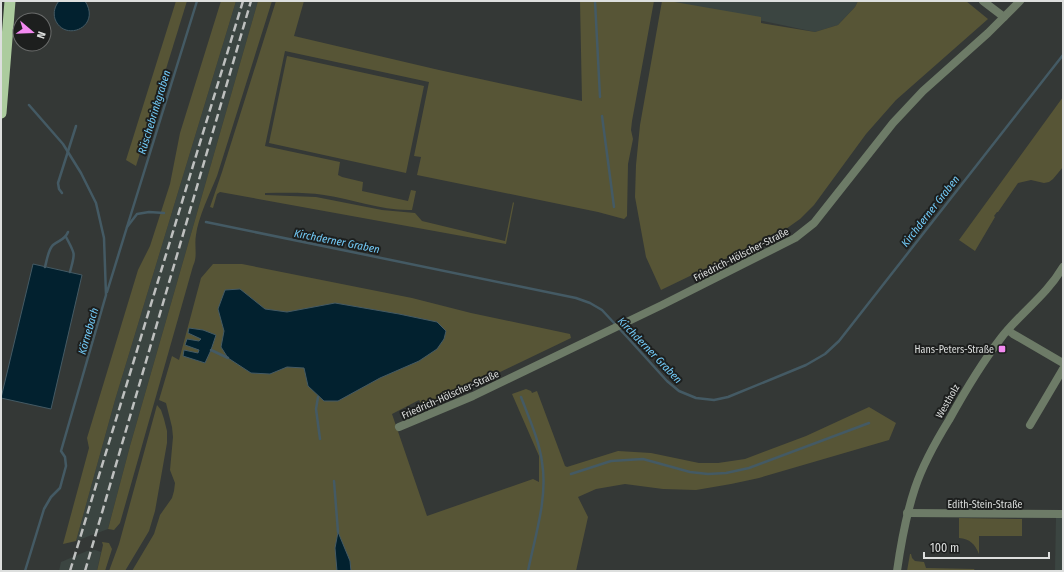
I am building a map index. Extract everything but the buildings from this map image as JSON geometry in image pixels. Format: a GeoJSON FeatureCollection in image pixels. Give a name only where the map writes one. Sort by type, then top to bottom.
{"type":"FeatureCollection","features":[{"type":"Feature","properties":{"kind":"highway"},"geometry":{"type":"LineString","coordinates":[[1,113],[10,1]]}},
{"type":"Feature","properties":{"kind":"street"},"geometry":{"type":"LineString","coordinates":[[983,1],[1004,17]]}},
{"type":"Feature","properties":{"kind":"street","name":"Friedrich-Hölscher-Straße"},"geometry":{"type":"LineString","coordinates":[[400,427],[472,396],[633,319],[795,238],[814,223],[893,123],[923,91],[988,33],[1020,1]]}},
{"type":"Feature","properties":{"kind":"street","name":"Westholz"},"geometry":{"type":"LineString","coordinates":[[897,571],[908,513],[915,487],[942,432],[967,387],[1008,330],[1044,294],[1063,267]]}},
{"type":"Feature","properties":{"kind":"street"},"geometry":{"type":"LineString","coordinates":[[1008,330],[1063,363]]}},
{"type":"Feature","properties":{"kind":"street"},"geometry":{"type":"LineString","coordinates":[[1030,425],[1063,369]]}},
{"type":"Feature","properties":{"kind":"street","name":"Edith-Stein-Straße"},"geometry":{"type":"LineString","coordinates":[[908,513],[1063,514]]}},
{"type":"Feature","properties":{"kind":"shaded area"},"geometry":{"type":"Polygon","coordinates":[[[176,1],[187,1],[136,166],[126,160],[176,1]]]}},
{"type":"Feature","properties":{"kind":"shaded area"},"geometry":{"type":"Polygon","coordinates":[[[221,1],[236,1],[115,400],[76,541],[63,544],[89,448],[87,438],[138,270],[150,246],[170,184],[180,133],[221,1]]]}},
{"type":"Feature","properties":{"kind":"shaded area"},"geometry":{"type":"Polygon","coordinates":[[[236,1],[258,1],[130,446],[108,529],[76,541],[115,400],[236,1]]]}},
{"type":"Feature","properties":{"kind":"shaded area"},"geometry":{"type":"Polygon","coordinates":[[[258,1],[272,1],[217,176],[199,221],[196,239],[196,255],[120,523],[114,530],[108,529],[130,446],[258,1]]]}},
{"type":"Feature","properties":{"kind":"shaded area"},"geometry":{"type":"Polygon","coordinates":[[[276,1],[304,1],[294,36],[439,70],[582,101],[580,1],[654,1],[632,121],[631,130],[633,139],[628,164],[627,216],[624,219],[598,212],[417,175],[421,157],[414,156],[429,82],[285,51],[265,146],[340,162],[338,175],[363,182],[362,191],[408,201],[411,190],[416,191],[412,210],[390,209],[317,194],[265,193],[265,195],[316,197],[382,210],[415,213],[422,221],[505,241],[513,202],[506,244],[220,192],[217,194],[213,208],[210,207],[276,1]]]}},
{"type":"Feature","properties":{"kind":"shaded area"},"geometry":{"type":"Polygon","coordinates":[[[662,1],[761,17],[761,23],[815,32],[838,25],[855,7],[858,1],[966,1],[988,19],[896,100],[866,134],[814,205],[800,219],[783,231],[661,290],[646,257],[635,197],[636,165],[640,125],[662,1]]]}},
{"type":"Feature","properties":{"kind":"shaded area"},"geometry":{"type":"Polygon","coordinates":[[[668,1],[858,1],[855,7],[838,25],[815,32],[668,1]]]}},
{"type":"Feature","properties":{"kind":"shaded area"},"geometry":{"type":"Polygon","coordinates":[[[287,56],[424,86],[406,173],[269,143],[287,56]]]}},
{"type":"Feature","properties":{"kind":"shaded area"},"geometry":{"type":"Polygon","coordinates":[[[1063,97],[1063,167],[1049,182],[1044,183],[1031,180],[1018,183],[994,216],[995,217],[975,251],[959,240],[1063,97]]]}},
{"type":"Feature","properties":{"kind":"shaded area"},"geometry":{"type":"Polygon","coordinates":[[[213,264],[242,264],[412,298],[471,313],[570,334],[571,338],[463,390],[424,407],[419,400],[392,414],[427,516],[533,479],[539,482],[539,456],[512,394],[526,389],[532,393],[537,391],[565,466],[567,467],[618,451],[651,453],[699,463],[718,463],[745,459],[806,436],[869,407],[896,423],[889,440],[759,478],[696,490],[663,489],[625,484],[596,489],[578,497],[588,517],[576,571],[132,571],[154,534],[160,515],[172,498],[174,491],[175,483],[170,470],[173,437],[172,427],[166,403],[159,400],[172,356],[179,360],[201,278],[213,264]]]}},
{"type":"Feature","properties":{"kind":"shaded area"},"geometry":{"type":"Polygon","coordinates":[[[157,405],[161,410],[164,419],[167,431],[167,443],[155,511],[149,531],[125,571],[109,571],[119,544],[157,405]]]}},
{"type":"Feature","properties":{"kind":"shaded area"},"geometry":{"type":"Polygon","coordinates":[[[1056,517],[1063,517],[1063,571],[1055,571],[1056,517]]]}},
{"type":"Feature","properties":{"kind":"shaded area"},"geometry":{"type":"Polygon","coordinates":[[[959,518],[1022,519],[1022,536],[979,536],[979,554],[976,547],[972,543],[959,538],[959,518]]]}},
{"type":"Feature","properties":{"kind":"shaded area"},"geometry":{"type":"Polygon","coordinates":[[[102,542],[109,543],[112,549],[105,571],[97,571],[103,545],[102,542]]]}},
{"type":"Feature","properties":{"kind":"shaded area"},"geometry":{"type":"Polygon","coordinates":[[[95,550],[101,552],[97,571],[59,571],[61,562],[87,551],[95,550]]]}},
{"type":"Feature","properties":{"kind":"shaded area"},"geometry":{"type":"Polygon","coordinates":[[[910,554],[915,561],[924,562],[926,568],[974,569],[975,571],[907,571],[910,554]]]}},
{"type":"Feature","properties":{"kind":"water"},"geometry":{"type":"Polygon","coordinates":[[[59,1],[85,1],[89,10],[89,18],[80,29],[73,31],[66,30],[60,26],[55,19],[54,14],[55,7],[59,1]]]}},
{"type":"Feature","properties":{"kind":"water"},"geometry":{"type":"Polygon","coordinates":[[[33,264],[82,275],[51,409],[1,398],[33,264]]]}},
{"type":"Feature","properties":{"kind":"water"},"geometry":{"type":"Polygon","coordinates":[[[240,289],[265,309],[287,312],[335,303],[437,322],[446,331],[444,339],[437,349],[419,361],[380,378],[338,401],[324,401],[308,386],[304,368],[287,367],[270,374],[251,373],[228,358],[221,347],[224,331],[218,309],[225,290],[240,289]]]}},
{"type":"Feature","properties":{"kind":"water"},"geometry":{"type":"Polygon","coordinates":[[[189,328],[203,330],[216,335],[205,363],[183,356],[184,350],[198,353],[199,350],[185,345],[187,339],[199,341],[201,339],[188,333],[189,328]]]}},
{"type":"Feature","properties":{"kind":"water"},"geometry":{"type":"Polygon","coordinates":[[[338,532],[350,561],[351,571],[337,571],[335,548],[338,532]]]}},
{"type":"Feature","properties":{"kind":"waterway","name":"Rüschebrinkgraben"},"geometry":{"type":"LineString","coordinates":[[127,227],[197,1]]}},
{"type":"Feature","properties":{"kind":"waterway"},"geometry":{"type":"LineString","coordinates":[[595,1],[600,97]]}},
{"type":"Feature","properties":{"kind":"waterway","name":"Kirchderner Graben"},"geometry":{"type":"LineString","coordinates":[[206,222],[576,298],[590,303],[602,310],[667,381],[679,391],[696,398],[714,400],[728,397],[806,365],[825,354],[839,341],[1063,55]]}},
{"type":"Feature","properties":{"kind":"waterway","name":"Körnebach"},"geometry":{"type":"LineString","coordinates":[[25,571],[44,509],[51,497],[60,488],[66,466],[65,457],[61,451],[106,295],[104,238],[96,203],[81,173],[63,144],[29,105]]}},
{"type":"Feature","properties":{"kind":"waterway"},"geometry":{"type":"LineString","coordinates":[[602,116],[614,207]]}},
{"type":"Feature","properties":{"kind":"waterway"},"geometry":{"type":"LineString","coordinates":[[62,193],[59,189],[58,183],[76,126]]}},
{"type":"Feature","properties":{"kind":"waterway","name":"Kirchderner Graben"},"geometry":{"type":"LineString","coordinates":[[107,292],[127,227],[137,214],[149,212],[164,213]]}},
{"type":"Feature","properties":{"kind":"waterway"},"geometry":{"type":"LineString","coordinates":[[45,267],[51,247],[64,238],[68,232]]}},
{"type":"Feature","properties":{"kind":"waterway"},"geometry":{"type":"LineString","coordinates":[[66,237],[74,254],[70,272]]}},
{"type":"Feature","properties":{"kind":"waterway"},"geometry":{"type":"LineString","coordinates":[[211,350],[228,358]]}},
{"type":"Feature","properties":{"kind":"waterway"},"geometry":{"type":"LineString","coordinates":[[318,397],[316,409],[320,439]]}},
{"type":"Feature","properties":{"kind":"waterway"},"geometry":{"type":"LineString","coordinates":[[521,397],[539,446],[543,476],[540,517],[528,571]]}},
{"type":"Feature","properties":{"kind":"waterway"},"geometry":{"type":"LineString","coordinates":[[571,474],[611,461],[643,459],[690,472],[708,474],[726,473],[749,468],[869,423]]}},
{"type":"Feature","properties":{"kind":"waterway"},"geometry":{"type":"LineString","coordinates":[[334,481],[338,532]]}},
{"type":"Feature","properties":{"kind":"railway"},"geometry":{"type":"LineString","coordinates":[[70,571],[243,1]]}},
{"type":"Feature","properties":{"kind":"railway"},"geometry":{"type":"LineString","coordinates":[[85,571],[251,1]]}},
{"type":"Feature","properties":{"kind":"place","name":"Hans-Peters-Straße"},"geometry":{"type":"Point","coordinates":[1002,349]}}]}
